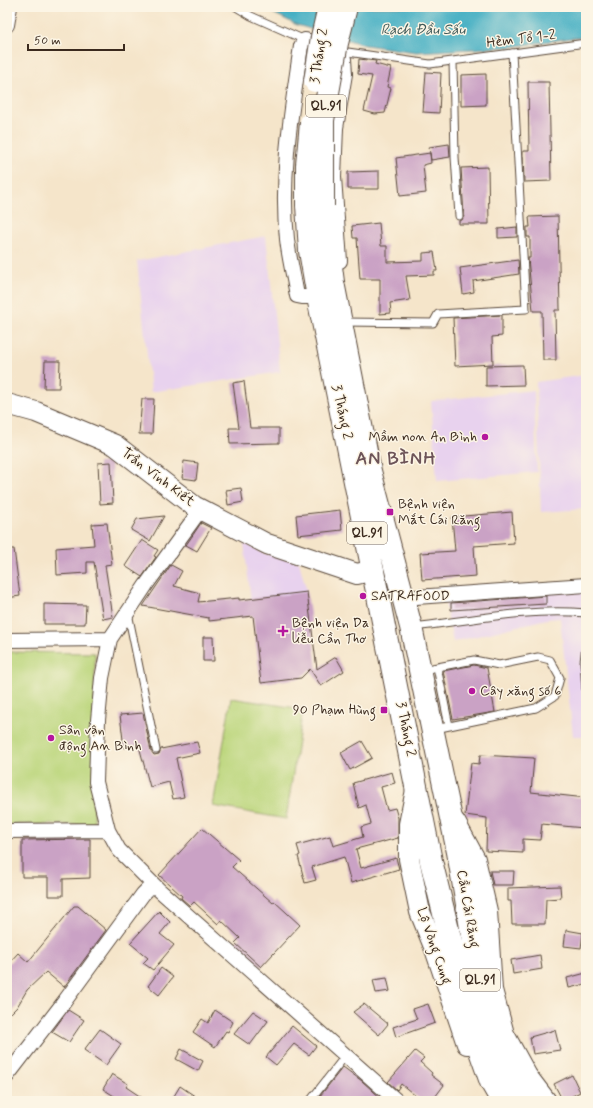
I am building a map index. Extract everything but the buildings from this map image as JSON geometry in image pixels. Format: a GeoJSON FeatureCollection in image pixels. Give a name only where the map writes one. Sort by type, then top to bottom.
{"type":"FeatureCollection","features":[{"type":"Feature","properties":{"kind":"highway","name":"3 Tháng 2"},"geometry":{"type":"LineString","coordinates":[[329,7],[322,37],[314,91],[307,165],[315,206],[326,289],[374,570],[432,861]]}},
{"type":"Feature","properties":{"kind":"highway","name":"3 Tháng 2"},"geometry":{"type":"LineString","coordinates":[[315,206],[323,120],[336,43],[346,7]]}},
{"type":"Feature","properties":{"kind":"highway","name":"3 Tháng 2"},"geometry":{"type":"LineString","coordinates":[[326,289],[341,322],[370,471],[402,598],[428,669],[440,728],[450,813],[458,852]]}},
{"type":"Feature","properties":{"kind":"highway","name":"Cầu Cái Răng"},"geometry":{"type":"LineString","coordinates":[[458,852],[489,1033],[510,1082],[524,1101]]}},
{"type":"Feature","properties":{"kind":"highway","name":"Cầu Cái Răng"},"geometry":{"type":"LineString","coordinates":[[432,861],[473,1031],[491,1082],[493,1101]]}},
{"type":"Feature","properties":{"kind":"main road","name":"Trần Vĩnh Kiết"},"geometry":{"type":"LineString","coordinates":[[7,404],[36,412],[115,445],[194,506],[267,544],[357,574],[374,570]]}},
{"type":"Feature","properties":{"kind":"main road","name":"Lộ Vòng Cung"},"geometry":{"type":"LineString","coordinates":[[417,784],[409,824],[409,859],[420,912],[436,949],[479,1078],[493,1101]]}},
{"type":"Feature","properties":{"kind":"main road"},"geometry":{"type":"LineString","coordinates":[[450,813],[476,859],[487,911],[492,990],[504,1034],[527,1076],[546,1101]]}},
{"type":"Feature","properties":{"kind":"street"},"geometry":{"type":"LineString","coordinates":[[7,25],[10,7]]}},
{"type":"Feature","properties":{"kind":"street"},"geometry":{"type":"LineString","coordinates":[[304,40],[340,51],[344,59],[346,74],[336,128],[334,177],[341,272],[340,278],[326,289],[302,297],[297,296],[287,239],[284,185],[290,119],[301,46],[304,40]]}},
{"type":"Feature","properties":{"kind":"street"},"geometry":{"type":"LineString","coordinates":[[201,509],[110,639],[98,720],[96,774],[96,782],[108,830],[119,850],[153,884],[397,1101]]}},
{"type":"Feature","properties":{"kind":"street"},"geometry":{"type":"LineString","coordinates":[[402,598],[586,585]]}},
{"type":"Feature","properties":{"kind":"street"},"geometry":{"type":"LineString","coordinates":[[7,640],[110,639]]}},
{"type":"Feature","properties":{"kind":"street"},"geometry":{"type":"LineString","coordinates":[[7,831],[108,830]]}},
{"type":"Feature","properties":{"kind":"street"},"geometry":{"type":"LineString","coordinates":[[7,1076],[64,1002],[143,894],[153,884]]}},
{"type":"Feature","properties":{"kind":"lane"},"geometry":{"type":"LineString","coordinates":[[236,7],[251,16],[304,40]]}},
{"type":"Feature","properties":{"kind":"lane","name":"Hẻm Tổ 1-2"},"geometry":{"type":"LineString","coordinates":[[340,51],[430,64],[586,44]]}},
{"type":"Feature","properties":{"kind":"lane"},"geometry":{"type":"LineString","coordinates":[[341,322],[434,323],[438,314],[526,309],[512,53]]}},
{"type":"Feature","properties":{"kind":"lane"},"geometry":{"type":"LineString","coordinates":[[453,61],[455,157],[459,216]]}},
{"type":"Feature","properties":{"kind":"lane"},"geometry":{"type":"LineString","coordinates":[[412,628],[521,613],[564,611],[586,612]]}},
{"type":"Feature","properties":{"kind":"lane"},"geometry":{"type":"LineString","coordinates":[[128,613],[156,750]]}},
{"type":"Feature","properties":{"kind":"lane"},"geometry":{"type":"LineString","coordinates":[[586,645],[584,662],[586,691]]}},
{"type":"Feature","properties":{"kind":"lane"},"geometry":{"type":"LineString","coordinates":[[428,669],[474,660],[499,665],[538,657],[550,660],[560,678],[555,696],[536,708],[440,728]]}},
{"type":"Feature","properties":{"kind":"lane"},"geometry":{"type":"LineString","coordinates":[[310,1101],[346,1055]]}},
{"type":"Feature","properties":{"kind":"shaded area"},"geometry":{"type":"Polygon","coordinates":[[[266,236],[280,372],[151,392],[137,261],[266,236]]]}},
{"type":"Feature","properties":{"kind":"shaded area"},"geometry":{"type":"Polygon","coordinates":[[[586,375],[586,509],[541,512],[536,382],[586,375]]]}},
{"type":"Feature","properties":{"kind":"shaded area","name":"Mầm non An Bình"},"geometry":{"type":"Polygon","coordinates":[[[534,390],[537,472],[437,481],[431,401],[534,390]]]}},
{"type":"Feature","properties":{"kind":"shaded area","name":"Bệnh viện Da liễu Cần Thơ"},"geometry":{"type":"Polygon","coordinates":[[[244,543],[263,553],[299,562],[307,592],[316,662],[301,678],[261,683],[244,543]]]}},
{"type":"Feature","properties":{"kind":"shaded area"},"geometry":{"type":"Polygon","coordinates":[[[586,587],[586,736],[573,736],[560,618],[547,619],[453,642],[444,597],[586,587]]]}},
{"type":"Feature","properties":{"kind":"green space","name":"Sân vận động An Bình"},"geometry":{"type":"Polygon","coordinates":[[[7,652],[95,653],[94,825],[7,824],[7,652]]]}},
{"type":"Feature","properties":{"kind":"green space"},"geometry":{"type":"Polygon","coordinates":[[[231,698],[303,709],[286,819],[213,806],[231,698]]]}},
{"type":"Feature","properties":{"kind":"water","name":"Rạch Đầu Sấu"},"geometry":{"type":"Polygon","coordinates":[[[261,7],[586,7],[586,36],[510,47],[416,52],[365,45],[297,25],[261,7]]]}},
{"type":"Feature","properties":{"kind":"place","name":"Mầm non An Bình"},"geometry":{"type":"Point","coordinates":[485,437]}},
{"type":"Feature","properties":{"kind":"place","name":"Bệnh viện Mắt Cái Răng"},"geometry":{"type":"Point","coordinates":[390,512]}},
{"type":"Feature","properties":{"kind":"place","name":"SATRAFOOD"},"geometry":{"type":"Point","coordinates":[363,596]}},
{"type":"Feature","properties":{"kind":"place","name":"Bệnh viện Da liễu Cần Thơ"},"geometry":{"type":"Point","coordinates":[283,631]}},
{"type":"Feature","properties":{"kind":"place","name":"Cây xăng số 6"},"geometry":{"type":"Point","coordinates":[472,691]}},
{"type":"Feature","properties":{"kind":"place","name":"90 Phạm Hùng"},"geometry":{"type":"Point","coordinates":[384,710]}},
{"type":"Feature","properties":{"kind":"place","name":"Sân vận động An Bình"},"geometry":{"type":"Point","coordinates":[51,738]}},
{"type":"Feature","properties":{"kind":"district","name":"AN BÌNH"},"geometry":{"type":"Point","coordinates":[396,459]}}]}
